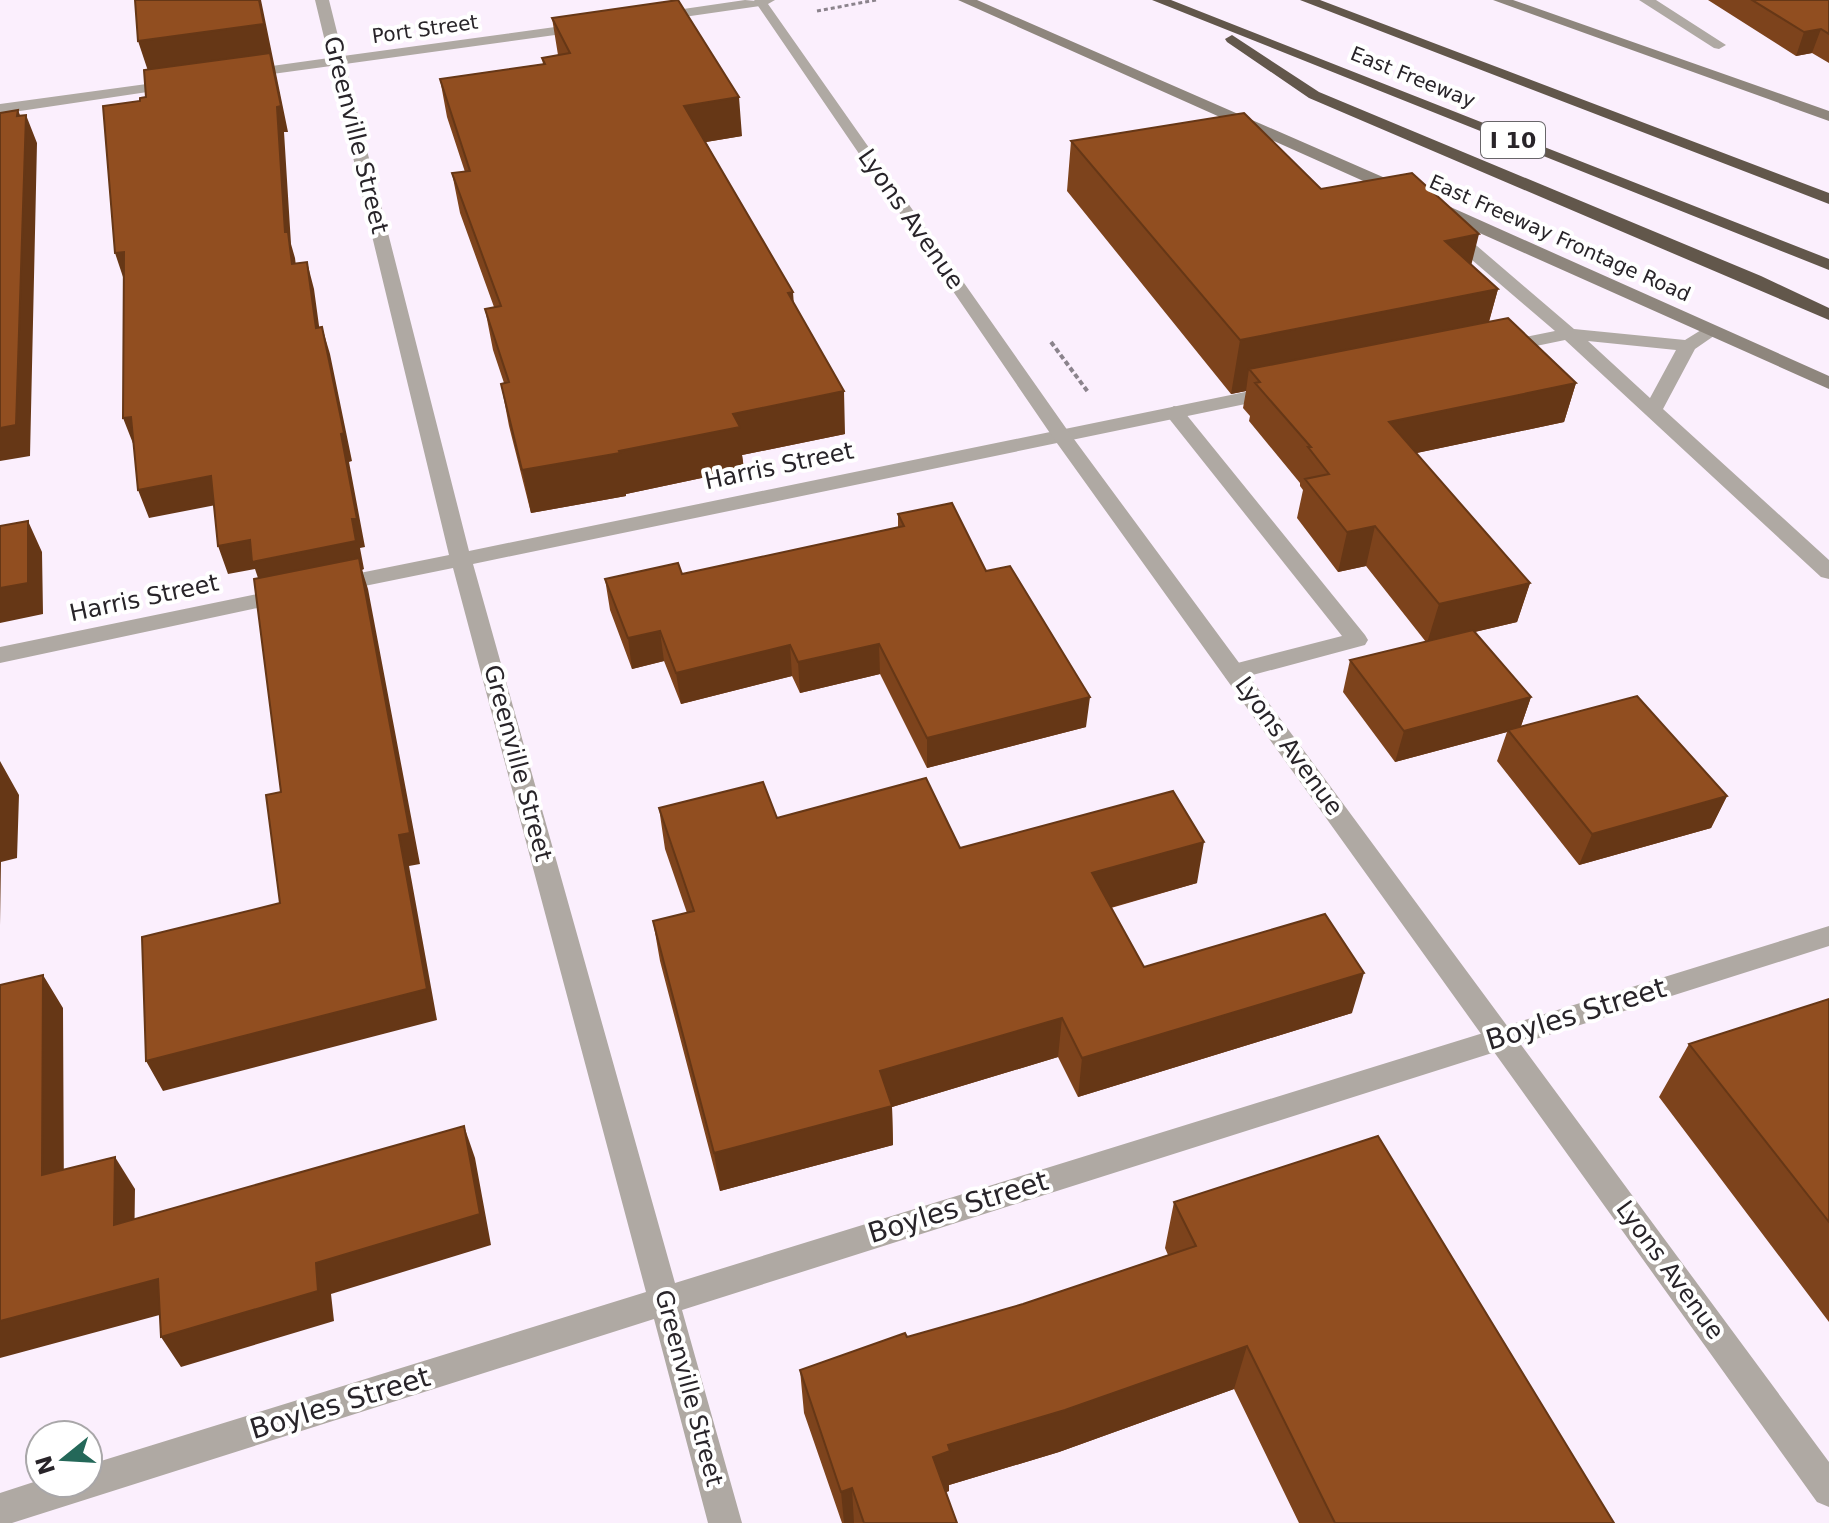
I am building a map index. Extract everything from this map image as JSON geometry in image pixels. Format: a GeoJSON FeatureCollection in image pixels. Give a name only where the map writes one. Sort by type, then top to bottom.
{"type":"FeatureCollection","features":[{"type":"Feature","properties":{"kind":"highway","name":"East Freeway"},"geometry":{"type":"LineString","coordinates":[[1159,0],[1829,265]]}},
{"type":"Feature","properties":{"kind":"highway","name":"East Freeway"},"geometry":{"type":"LineString","coordinates":[[1307,0],[1829,199]]}},
{"type":"Feature","properties":{"kind":"highway"},"geometry":{"type":"LineString","coordinates":[[1197,15],[1314,95],[1755,280],[1829,315]]}},
{"type":"Feature","properties":{"kind":"highway"},"geometry":{"type":"LineString","coordinates":[[1757,171],[1829,187]]}},
{"type":"Feature","properties":{"kind":"main road","name":"East Freeway Frontage Road"},"geometry":{"type":"LineString","coordinates":[[965,0],[1402,191],[1829,383]]}},
{"type":"Feature","properties":{"kind":"main road"},"geometry":{"type":"LineString","coordinates":[[1500,0],[1829,116]]}},
{"type":"Feature","properties":{"kind":"street","name":"Greenville Street"},"geometry":{"type":"LineString","coordinates":[[322,0],[461,559],[725,1523]]}},
{"type":"Feature","properties":{"kind":"street"},"geometry":{"type":"LineString","coordinates":[[1646,0],[1719,45]]}},
{"type":"Feature","properties":{"kind":"street"},"geometry":{"type":"LineString","coordinates":[[639,19],[762,1]]}},
{"type":"Feature","properties":{"kind":"street","name":"Lyons Avenue"},"geometry":{"type":"LineString","coordinates":[[762,1],[1061,435],[1829,1490]]}},
{"type":"Feature","properties":{"kind":"street","name":"Port Street"},"geometry":{"type":"LineString","coordinates":[[231,76],[608,24]]}},
{"type":"Feature","properties":{"kind":"street"},"geometry":{"type":"LineString","coordinates":[[0,109],[185,83]]}},
{"type":"Feature","properties":{"kind":"street"},"geometry":{"type":"LineString","coordinates":[[1402,191],[1569,334],[1829,572]]}},
{"type":"Feature","properties":{"kind":"street"},"geometry":{"type":"LineString","coordinates":[[1653,410],[1688,346],[1712,331]]}},
{"type":"Feature","properties":{"kind":"street"},"geometry":{"type":"LineString","coordinates":[[1478,352],[1569,334],[1688,346]]}},
{"type":"Feature","properties":{"kind":"street","name":"Harris Street"},"geometry":{"type":"LineString","coordinates":[[0,655],[1296,388]]}},
{"type":"Feature","properties":{"kind":"street"},"geometry":{"type":"LineString","coordinates":[[1174,412],[1357,640],[1234,672]]}},
{"type":"Feature","properties":{"kind":"street","name":"Boyles Street"},"geometry":{"type":"LineString","coordinates":[[104,1476],[1829,936]]}},
{"type":"Feature","properties":{"kind":"street","name":"Boyles Street"},"geometry":{"type":"LineString","coordinates":[[0,1510],[34,1499]]}},
{"type":"Feature","properties":{"kind":"path"},"geometry":{"type":"LineString","coordinates":[[815,9],[876,0]]}},
{"type":"Feature","properties":{"kind":"building"},"geometry":{"type":"Polygon","coordinates":[[[135,0],[259,0],[264,24],[138,41],[135,0]]]}},
{"type":"Feature","properties":{"kind":"building"},"geometry":{"type":"Polygon","coordinates":[[[678,0],[739,97],[684,106],[793,292],[788,293],[844,391],[733,414],[740,427],[522,470],[501,384],[509,382],[485,309],[501,306],[452,173],[470,171],[440,79],[545,64],[542,58],[570,53],[552,18],[678,0]]]}},
{"type":"Feature","properties":{"kind":"building"},"geometry":{"type":"Polygon","coordinates":[[[1752,0],[1829,0],[1829,34],[1821,29],[1804,32],[1752,0]]]}},
{"type":"Feature","properties":{"kind":"building"},"geometry":{"type":"Polygon","coordinates":[[[270,53],[281,106],[277,107],[285,232],[288,232],[292,264],[307,262],[316,328],[322,327],[344,433],[341,434],[357,519],[352,519],[356,541],[252,562],[250,540],[218,546],[211,476],[138,490],[131,417],[123,418],[124,252],[115,253],[103,106],[140,101],[140,98],[146,97],[144,70],[270,53]]]}},
{"type":"Feature","properties":{"kind":"building"},"geometry":{"type":"Polygon","coordinates":[[[18,110],[17,116],[26,115],[16,425],[0,428],[0,113],[18,110]]]}},
{"type":"Feature","properties":{"kind":"building"},"geometry":{"type":"Polygon","coordinates":[[[1244,113],[1321,189],[1412,173],[1479,234],[1445,241],[1498,289],[1240,340],[1071,141],[1244,113]]]}},
{"type":"Feature","properties":{"kind":"building"},"geometry":{"type":"Polygon","coordinates":[[[1508,318],[1576,383],[1389,422],[1530,583],[1439,604],[1375,526],[1347,532],[1305,479],[1329,474],[1308,447],[1311,447],[1255,383],[1260,382],[1249,369],[1508,318]]]}},
{"type":"Feature","properties":{"kind":"building"},"geometry":{"type":"Polygon","coordinates":[[[952,503],[986,571],[1010,566],[1090,697],[927,738],[879,644],[798,662],[790,645],[676,673],[660,631],[628,638],[605,579],[678,563],[682,574],[904,526],[898,514],[952,503]]]}},
{"type":"Feature","properties":{"kind":"building"},"geometry":{"type":"Polygon","coordinates":[[[28,521],[28,583],[0,588],[0,526],[28,521]]]}},
{"type":"Feature","properties":{"kind":"building"},"geometry":{"type":"Polygon","coordinates":[[[359,558],[410,833],[399,835],[427,989],[146,1061],[142,937],[280,903],[266,795],[281,792],[254,579],[359,558]]]}},
{"type":"Feature","properties":{"kind":"building"},"geometry":{"type":"Polygon","coordinates":[[[1473,630],[1531,697],[1404,731],[1350,660],[1473,630]]]}},
{"type":"Feature","properties":{"kind":"building"},"geometry":{"type":"Polygon","coordinates":[[[1637,696],[1727,796],[1592,834],[1508,730],[1637,696]]]}},
{"type":"Feature","properties":{"kind":"building"},"geometry":{"type":"Polygon","coordinates":[[[926,778],[960,848],[1173,791],[1204,842],[1092,873],[1144,967],[1325,914],[1364,973],[1082,1058],[1062,1018],[880,1071],[892,1106],[714,1153],[653,921],[694,911],[659,808],[763,782],[777,818],[926,778]]]}},
{"type":"Feature","properties":{"kind":"building"},"geometry":{"type":"Polygon","coordinates":[[[43,975],[42,1175],[115,1157],[114,1225],[464,1126],[480,1214],[316,1263],[318,1291],[161,1337],[158,1279],[0,1321],[0,985],[43,975]]]}},
{"type":"Feature","properties":{"kind":"building"},"geometry":{"type":"Polygon","coordinates":[[[1829,999],[1829,1222],[1689,1044],[1829,999]]]}},
{"type":"Feature","properties":{"kind":"building"},"geometry":{"type":"Polygon","coordinates":[[[1378,1136],[1614,1523],[1335,1523],[1247,1346],[1065,1410],[948,1445],[950,1451],[933,1457],[957,1523],[864,1523],[852,1488],[841,1492],[800,1370],[905,1333],[907,1337],[1023,1304],[1196,1246],[1174,1202],[1378,1136]]]}}]}
